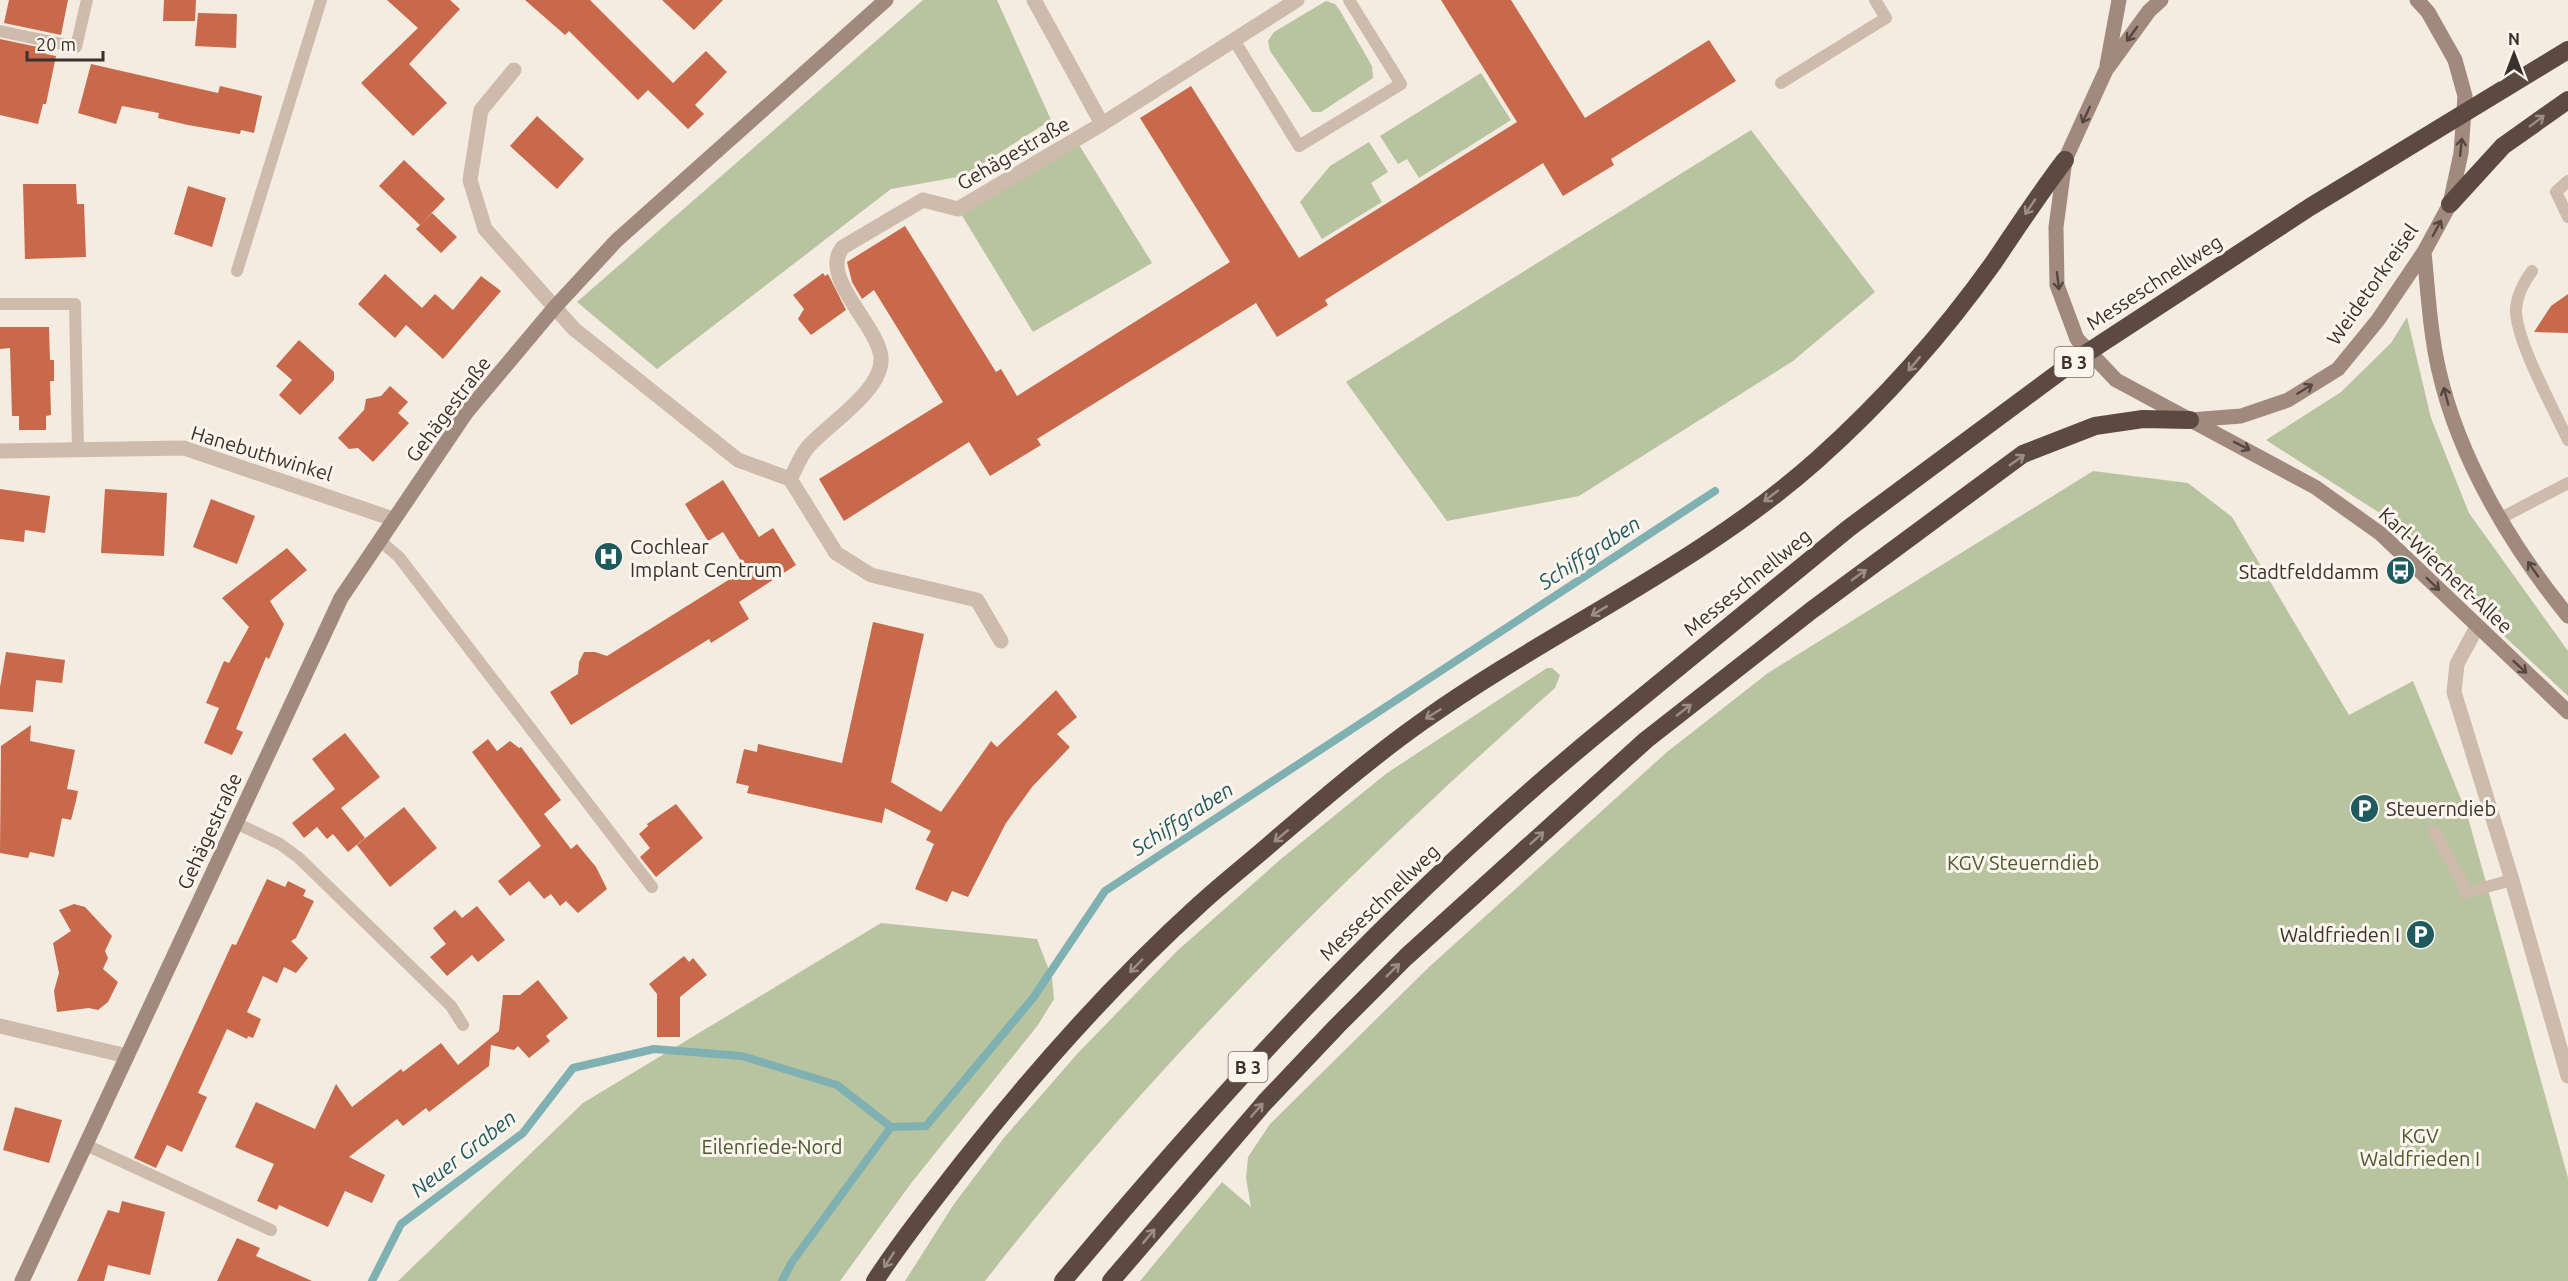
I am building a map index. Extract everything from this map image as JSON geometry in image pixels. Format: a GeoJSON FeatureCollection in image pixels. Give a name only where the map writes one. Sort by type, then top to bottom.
{"type":"FeatureCollection","features":[{"type":"Feature","properties":{"kind":"highway","name":"Messeschnellweg"},"geometry":{"type":"LineString","coordinates":[[1063,1281],[1163,1162],[1242,1073],[1446,867],[1545,776],[1849,528],[2073,362],[2310,207],[2568,50]]}},
{"type":"Feature","properties":{"kind":"highway"},"geometry":{"type":"LineString","coordinates":[[2450,204],[2503,146],[2568,100]]}},
{"type":"Feature","properties":{"kind":"highway"},"geometry":{"type":"LineString","coordinates":[[875,1281],[903,1238],[1014,1098],[1079,1024],[1201,903],[1316,806],[1424,720],[1648,580],[1750,513],[1815,462],[1895,386],[1937,336],[1993,263],[2033,202],[2065,160]]}},
{"type":"Feature","properties":{"kind":"highway"},"geometry":{"type":"LineString","coordinates":[[1111,1281],[1265,1102],[1344,1018],[1406,957],[1646,740],[1812,609],[2023,454],[2095,426],[2142,419],[2190,420]]}},
{"type":"Feature","properties":{"kind":"main road","name":"Gehägestraße"},"geometry":{"type":"LineString","coordinates":[[22,1281],[341,598],[393,519],[466,414],[555,307],[616,241],[886,0]]}},
{"type":"Feature","properties":{"kind":"main road"},"geometry":{"type":"LineString","coordinates":[[2106,70],[2119,0]]}},
{"type":"Feature","properties":{"kind":"main road"},"geometry":{"type":"LineString","coordinates":[[2161,0],[2149,11],[2106,70],[2065,160],[2056,227],[2057,285],[2077,339],[2116,380],[2190,420]]}},
{"type":"Feature","properties":{"kind":"main road","name":"Weidetorkreisel"},"geometry":{"type":"LineString","coordinates":[[2190,420],[2241,416],[2288,400],[2338,369],[2378,320],[2424,252],[2450,204],[2461,153],[2465,96],[2455,60],[2428,12],[2417,0]]}},
{"type":"Feature","properties":{"kind":"main road"},"geometry":{"type":"LineString","coordinates":[[2424,252],[2432,333],[2449,410],[2472,465],[2501,518],[2531,567],[2568,616]]}},
{"type":"Feature","properties":{"kind":"main road","name":"Karl-Wiechert-Allee"},"geometry":{"type":"LineString","coordinates":[[2190,420],[2315,487],[2371,527],[2568,712]]}},
{"type":"Feature","properties":{"kind":"street","name":"Gehägestraße"},"geometry":{"type":"LineString","coordinates":[[1034,0],[1102,124]]}},
{"type":"Feature","properties":{"kind":"street","name":"Gehägestraße"},"geometry":{"type":"LineString","coordinates":[[790,479],[807,449],[872,386],[880,371],[881,357],[877,342],[839,278],[835,266],[836,255],[843,247],[923,200],[958,209],[1102,124],[1297,0]]}},
{"type":"Feature","properties":{"kind":"street"},"geometry":{"type":"LineString","coordinates":[[514,70],[481,110],[470,180],[485,229],[574,329],[738,460],[790,479],[836,553],[871,575],[977,600],[1001,641]]}},
{"type":"Feature","properties":{"kind":"street","name":"Hanebuthwinkel"},"geometry":{"type":"LineString","coordinates":[[0,451],[184,448],[393,519]]}},
{"type":"Feature","properties":{"kind":"street"},"geometry":{"type":"LineString","coordinates":[[2477,627],[2457,663],[2454,692],[2512,880],[2568,1076]]}},
{"type":"Feature","properties":{"kind":"street"},"geometry":{"type":"LineString","coordinates":[[0,1026],[127,1056]]}},
{"type":"Feature","properties":{"kind":"lane"},"geometry":{"type":"LineString","coordinates":[[0,31],[76,47],[87,0]]}},
{"type":"Feature","properties":{"kind":"lane"},"geometry":{"type":"LineString","coordinates":[[237,271],[321,0]]}},
{"type":"Feature","properties":{"kind":"lane"},"geometry":{"type":"LineString","coordinates":[[1234,40],[1299,146],[1401,84],[1349,0]]}},
{"type":"Feature","properties":{"kind":"lane"},"geometry":{"type":"LineString","coordinates":[[1781,83],[1886,18],[1875,0]]}},
{"type":"Feature","properties":{"kind":"lane"},"geometry":{"type":"LineString","coordinates":[[2568,181],[2556,192],[2568,217]]}},
{"type":"Feature","properties":{"kind":"lane"},"geometry":{"type":"LineString","coordinates":[[2532,271],[2522,284],[2516,309],[2522,338],[2568,440]]}},
{"type":"Feature","properties":{"kind":"lane"},"geometry":{"type":"LineString","coordinates":[[0,304],[75,304],[78,450]]}},
{"type":"Feature","properties":{"kind":"lane"},"geometry":{"type":"LineString","coordinates":[[2501,518],[2568,483]]}},
{"type":"Feature","properties":{"kind":"lane"},"geometry":{"type":"LineString","coordinates":[[379,540],[399,557],[652,887]]}},
{"type":"Feature","properties":{"kind":"lane"},"geometry":{"type":"LineString","coordinates":[[236,823],[280,844],[299,858],[450,1006],[463,1025]]}},
{"type":"Feature","properties":{"kind":"lane"},"geometry":{"type":"LineString","coordinates":[[2434,831],[2465,892],[2512,880]]}},
{"type":"Feature","properties":{"kind":"lane"},"geometry":{"type":"LineString","coordinates":[[86,1145],[271,1230]]}},
{"type":"Feature","properties":{"kind":"green space"},"geometry":{"type":"Polygon","coordinates":[[[923,0],[997,0],[1051,120],[963,176],[891,189],[657,369],[577,302],[923,0]]]}},
{"type":"Feature","properties":{"kind":"green space"},"geometry":{"type":"Polygon","coordinates":[[[1326,1],[1335,4],[1339,9],[1372,66],[1373,78],[1321,112],[1312,112],[1270,51],[1268,41],[1274,32],[1326,1]]]}},
{"type":"Feature","properties":{"kind":"green space"},"geometry":{"type":"Polygon","coordinates":[[[1481,73],[1511,120],[1419,178],[1407,159],[1398,164],[1380,136],[1481,73]]]}},
{"type":"Feature","properties":{"kind":"green space"},"geometry":{"type":"Polygon","coordinates":[[[1751,130],[1875,292],[1793,361],[1579,496],[1447,521],[1346,382],[1751,130]]]}},
{"type":"Feature","properties":{"kind":"green space"},"geometry":{"type":"Polygon","coordinates":[[[1076,140],[1152,263],[1033,332],[958,209],[1076,140]]]}},
{"type":"Feature","properties":{"kind":"green space"},"geometry":{"type":"Polygon","coordinates":[[[1369,142],[1388,172],[1371,183],[1382,202],[1322,239],[1300,202],[1330,166],[1369,142]]]}},
{"type":"Feature","properties":{"kind":"green space"},"geometry":{"type":"Polygon","coordinates":[[[2407,317],[2431,418],[2469,513],[2568,651],[2568,696],[2503,635],[2403,528],[2266,440],[2341,392],[2391,343],[2407,317]]]}},
{"type":"Feature","properties":{"kind":"green space","name":"KGV Steuerndieb"},"geometry":{"type":"Polygon","coordinates":[[[2093,471],[2188,483],[2232,517],[2349,715],[2413,681],[2467,814],[2568,1178],[2568,1281],[1140,1281],[1222,1182],[1251,1207],[1246,1178],[1248,1157],[1270,1124],[1428,968],[1667,752],[1768,673],[2093,471]]]}},
{"type":"Feature","properties":{"kind":"green space"},"geometry":{"type":"Polygon","coordinates":[[[1547,668],[1552,668],[1560,675],[1555,688],[1403,827],[1256,971],[1117,1122],[985,1281],[905,1281],[954,1204],[1003,1139],[1078,1053],[1177,951],[1281,859],[1387,773],[1547,668]]]}},
{"type":"Feature","properties":{"kind":"green space","name":"Eilenriede-Nord"},"geometry":{"type":"Polygon","coordinates":[[[881,923],[1037,939],[1052,978],[1054,999],[1038,1025],[912,1182],[840,1281],[398,1281],[583,1103],[881,923]]]}},
{"type":"Feature","properties":{"kind":"building"},"geometry":{"type":"Polygon","coordinates":[[[9,0],[68,0],[61,35],[4,23],[9,0]]]}},
{"type":"Feature","properties":{"kind":"building"},"geometry":{"type":"Polygon","coordinates":[[[164,0],[196,0],[195,21],[163,21],[164,0]]]}},
{"type":"Feature","properties":{"kind":"building"},"geometry":{"type":"Polygon","coordinates":[[[387,0],[450,0],[460,9],[409,64],[447,103],[413,136],[361,83],[418,28],[387,0]]]}},
{"type":"Feature","properties":{"kind":"building"},"geometry":{"type":"Polygon","coordinates":[[[525,0],[590,0],[673,83],[706,51],[727,72],[695,105],[704,114],[688,129],[648,90],[638,100],[569,31],[565,35],[525,0]]]}},
{"type":"Feature","properties":{"kind":"building"},"geometry":{"type":"Polygon","coordinates":[[[662,0],[723,0],[694,30],[662,0]]]}},
{"type":"Feature","properties":{"kind":"building"},"geometry":{"type":"Polygon","coordinates":[[[1441,0],[1511,0],[1585,118],[1709,40],[1736,81],[1611,159],[1614,165],[1563,196],[1543,163],[1325,300],[1328,305],[1277,337],[1256,303],[1037,439],[1041,445],[990,476],[969,442],[844,521],[819,479],[943,402],[874,290],[862,299],[852,282],[847,262],[905,226],[996,372],[1001,369],[1017,396],[1230,262],[1140,118],[1191,86],[1299,258],[1517,122],[1441,0]]]}},
{"type":"Feature","properties":{"kind":"building"},"geometry":{"type":"Polygon","coordinates":[[[198,13],[237,14],[236,48],[195,46],[198,13]]]}},
{"type":"Feature","properties":{"kind":"building"},"geometry":{"type":"Polygon","coordinates":[[[0,39],[47,49],[46,54],[56,56],[46,104],[43,104],[38,124],[0,115],[0,39]]]}},
{"type":"Feature","properties":{"kind":"building"},"geometry":{"type":"Polygon","coordinates":[[[91,64],[218,93],[220,86],[262,96],[254,133],[241,130],[240,134],[188,125],[158,118],[159,113],[122,106],[116,124],[78,113],[91,64]]]}},
{"type":"Feature","properties":{"kind":"building"},"geometry":{"type":"Polygon","coordinates":[[[537,116],[584,159],[557,189],[510,146],[537,116]]]}},
{"type":"Feature","properties":{"kind":"building"},"geometry":{"type":"Polygon","coordinates":[[[404,160],[445,199],[420,225],[379,186],[404,160]]]}},
{"type":"Feature","properties":{"kind":"building"},"geometry":{"type":"Polygon","coordinates":[[[23,184],[76,184],[77,204],[84,204],[86,257],[25,259],[23,184]]]}},
{"type":"Feature","properties":{"kind":"building"},"geometry":{"type":"Polygon","coordinates":[[[188,186],[226,198],[212,247],[174,234],[188,186]]]}},
{"type":"Feature","properties":{"kind":"building"},"geometry":{"type":"Polygon","coordinates":[[[432,213],[457,237],[441,253],[416,229],[432,213]]]}},
{"type":"Feature","properties":{"kind":"building"},"geometry":{"type":"Polygon","coordinates":[[[823,273],[825,276],[828,274],[846,310],[811,335],[798,319],[804,309],[793,295],[823,273]]]}},
{"type":"Feature","properties":{"kind":"building"},"geometry":{"type":"Polygon","coordinates":[[[385,274],[422,308],[435,294],[453,310],[481,276],[501,291],[443,359],[406,325],[395,338],[358,304],[385,274]]]}},
{"type":"Feature","properties":{"kind":"building"},"geometry":{"type":"Polygon","coordinates":[[[2568,294],[2568,333],[2534,332],[2551,306],[2568,294]]]}},
{"type":"Feature","properties":{"kind":"building"},"geometry":{"type":"Polygon","coordinates":[[[0,327],[49,327],[50,360],[54,360],[54,381],[50,381],[51,415],[46,416],[46,430],[19,430],[19,416],[12,416],[10,348],[0,349],[0,327]]]}},
{"type":"Feature","properties":{"kind":"building"},"geometry":{"type":"Polygon","coordinates":[[[299,340],[334,372],[334,380],[300,415],[279,395],[292,380],[276,366],[299,340]]]}},
{"type":"Feature","properties":{"kind":"building"},"geometry":{"type":"Polygon","coordinates":[[[390,386],[408,402],[398,413],[409,423],[373,462],[358,448],[349,449],[338,438],[364,410],[366,399],[381,396],[390,386]]]}},
{"type":"Feature","properties":{"kind":"building"},"geometry":{"type":"Polygon","coordinates":[[[723,480],[759,537],[773,528],[796,565],[739,602],[749,619],[711,643],[709,639],[571,725],[550,692],[578,674],[579,662],[584,652],[595,652],[607,656],[746,569],[723,532],[708,541],[685,504],[723,480]]]}},
{"type":"Feature","properties":{"kind":"building"},"geometry":{"type":"Polygon","coordinates":[[[0,489],[50,496],[45,533],[25,530],[24,542],[0,539],[0,489]]]}},
{"type":"Feature","properties":{"kind":"building"},"geometry":{"type":"Polygon","coordinates":[[[105,489],[167,493],[164,556],[101,553],[105,489]]]}},
{"type":"Feature","properties":{"kind":"building"},"geometry":{"type":"Polygon","coordinates":[[[211,499],[255,516],[237,564],[193,547],[211,499]]]}},
{"type":"Feature","properties":{"kind":"building"},"geometry":{"type":"Polygon","coordinates":[[[287,548],[307,570],[270,601],[284,624],[269,659],[266,657],[236,729],[243,732],[232,755],[204,743],[219,708],[206,703],[224,661],[229,663],[249,627],[222,598],[287,548]]]}},
{"type":"Feature","properties":{"kind":"building"},"geometry":{"type":"Polygon","coordinates":[[[873,622],[924,634],[891,782],[941,812],[991,741],[997,747],[1056,690],[1077,717],[1057,734],[1070,747],[1032,787],[1006,823],[968,897],[952,891],[947,902],[915,889],[934,844],[926,840],[931,831],[885,808],[882,823],[747,793],[749,786],[736,783],[744,749],[757,752],[758,744],[842,763],[873,622]]]}},
{"type":"Feature","properties":{"kind":"building"},"geometry":{"type":"Polygon","coordinates":[[[6,652],[65,660],[62,683],[36,680],[33,712],[0,709],[0,687],[6,652]]]}},
{"type":"Feature","properties":{"kind":"building"},"geometry":{"type":"Polygon","coordinates":[[[31,725],[30,741],[75,750],[67,789],[78,791],[71,820],[62,818],[54,857],[30,852],[28,858],[0,853],[1,746],[31,725]]]}},
{"type":"Feature","properties":{"kind":"building"},"geometry":{"type":"Polygon","coordinates":[[[345,733],[380,777],[341,808],[365,838],[348,852],[333,834],[327,839],[317,827],[304,838],[292,823],[335,789],[312,759],[345,733]]]}},
{"type":"Feature","properties":{"kind":"building"},"geometry":{"type":"Polygon","coordinates":[[[488,739],[497,751],[510,741],[519,748],[521,747],[561,800],[544,814],[571,849],[577,844],[596,867],[607,889],[578,913],[566,901],[560,906],[551,894],[544,899],[529,881],[510,896],[498,881],[541,846],[472,752],[488,739]]]}},
{"type":"Feature","properties":{"kind":"building"},"geometry":{"type":"Polygon","coordinates":[[[676,804],[703,838],[656,877],[640,857],[650,848],[639,834],[648,826],[647,824],[676,804]]]}},
{"type":"Feature","properties":{"kind":"building"},"geometry":{"type":"Polygon","coordinates":[[[404,807],[437,848],[390,887],[357,845],[404,807]]]}},
{"type":"Feature","properties":{"kind":"building"},"geometry":{"type":"Polygon","coordinates":[[[267,879],[285,887],[288,881],[306,890],[303,896],[314,901],[296,938],[291,941],[308,958],[296,973],[284,967],[277,983],[263,976],[247,1012],[261,1019],[253,1038],[248,1036],[247,1039],[227,1029],[198,1093],[207,1097],[182,1152],[167,1145],[156,1168],[134,1158],[232,944],[236,945],[267,879]]]}},
{"type":"Feature","properties":{"kind":"building"},"geometry":{"type":"Polygon","coordinates":[[[74,904],[85,907],[112,936],[105,951],[108,958],[103,969],[118,982],[108,1002],[98,1010],[89,1008],[57,1012],[54,991],[59,973],[53,943],[71,931],[59,910],[74,904]]]}},
{"type":"Feature","properties":{"kind":"building"},"geometry":{"type":"Polygon","coordinates":[[[477,906],[505,940],[478,962],[472,955],[447,976],[430,957],[446,944],[433,928],[455,910],[462,918],[477,906]]]}},
{"type":"Feature","properties":{"kind":"building"},"geometry":{"type":"Polygon","coordinates":[[[684,956],[689,962],[693,958],[707,975],[680,997],[680,1037],[657,1037],[657,994],[649,984],[684,956]]]}},
{"type":"Feature","properties":{"kind":"building"},"geometry":{"type":"Polygon","coordinates":[[[538,980],[568,1018],[546,1036],[550,1041],[529,1058],[518,1046],[514,1050],[491,1045],[489,1066],[429,1112],[426,1108],[403,1126],[397,1119],[349,1157],[385,1175],[372,1203],[345,1191],[328,1227],[279,1205],[277,1210],[257,1201],[274,1164],[235,1147],[256,1102],[315,1129],[336,1084],[352,1107],[401,1069],[403,1072],[441,1043],[458,1065],[499,1031],[503,995],[520,995],[538,980]]]}},
{"type":"Feature","properties":{"kind":"building"},"geometry":{"type":"Polygon","coordinates":[[[15,1107],[62,1120],[49,1163],[3,1150],[15,1107]]]}},
{"type":"Feature","properties":{"kind":"building"},"geometry":{"type":"Polygon","coordinates":[[[122,1201],[165,1212],[150,1275],[108,1265],[104,1281],[77,1281],[108,1210],[119,1213],[122,1201]]]}},
{"type":"Feature","properties":{"kind":"building"},"geometry":{"type":"Polygon","coordinates":[[[237,1238],[260,1248],[256,1256],[312,1281],[217,1281],[237,1238]]]}},
{"type":"Feature","properties":{"kind":"waterway","name":"Schiffgraben"},"geometry":{"type":"LineString","coordinates":[[891,1127],[926,1126],[1033,998],[1105,891],[1715,491]]}},
{"type":"Feature","properties":{"kind":"waterway","name":"Neuer Graben"},"geometry":{"type":"LineString","coordinates":[[372,1281],[401,1224],[523,1133],[573,1068],[654,1049],[742,1056],[837,1085],[891,1127]]}},
{"type":"Feature","properties":{"kind":"waterway","name":"Schiffgraben"},"geometry":{"type":"LineString","coordinates":[[782,1281],[792,1262],[891,1127]]}},
{"type":"Feature","properties":{"kind":"place","name":"Cochlear Implant Centrum"},"geometry":{"type":"Point","coordinates":[609,557]}},
{"type":"Feature","properties":{"kind":"place","name":"Stadtfelddamm"},"geometry":{"type":"Point","coordinates":[2400,571]}},
{"type":"Feature","properties":{"kind":"place","name":"Steuerndieb"},"geometry":{"type":"Point","coordinates":[2365,808]}},
{"type":"Feature","properties":{"kind":"place","name":"Waldfrieden I"},"geometry":{"type":"Point","coordinates":[2421,934]}},
{"type":"Feature","properties":{"kind":"park label","name":"KGV Waldfrieden I"},"geometry":{"type":"Point","coordinates":[2420,1146]}}]}
